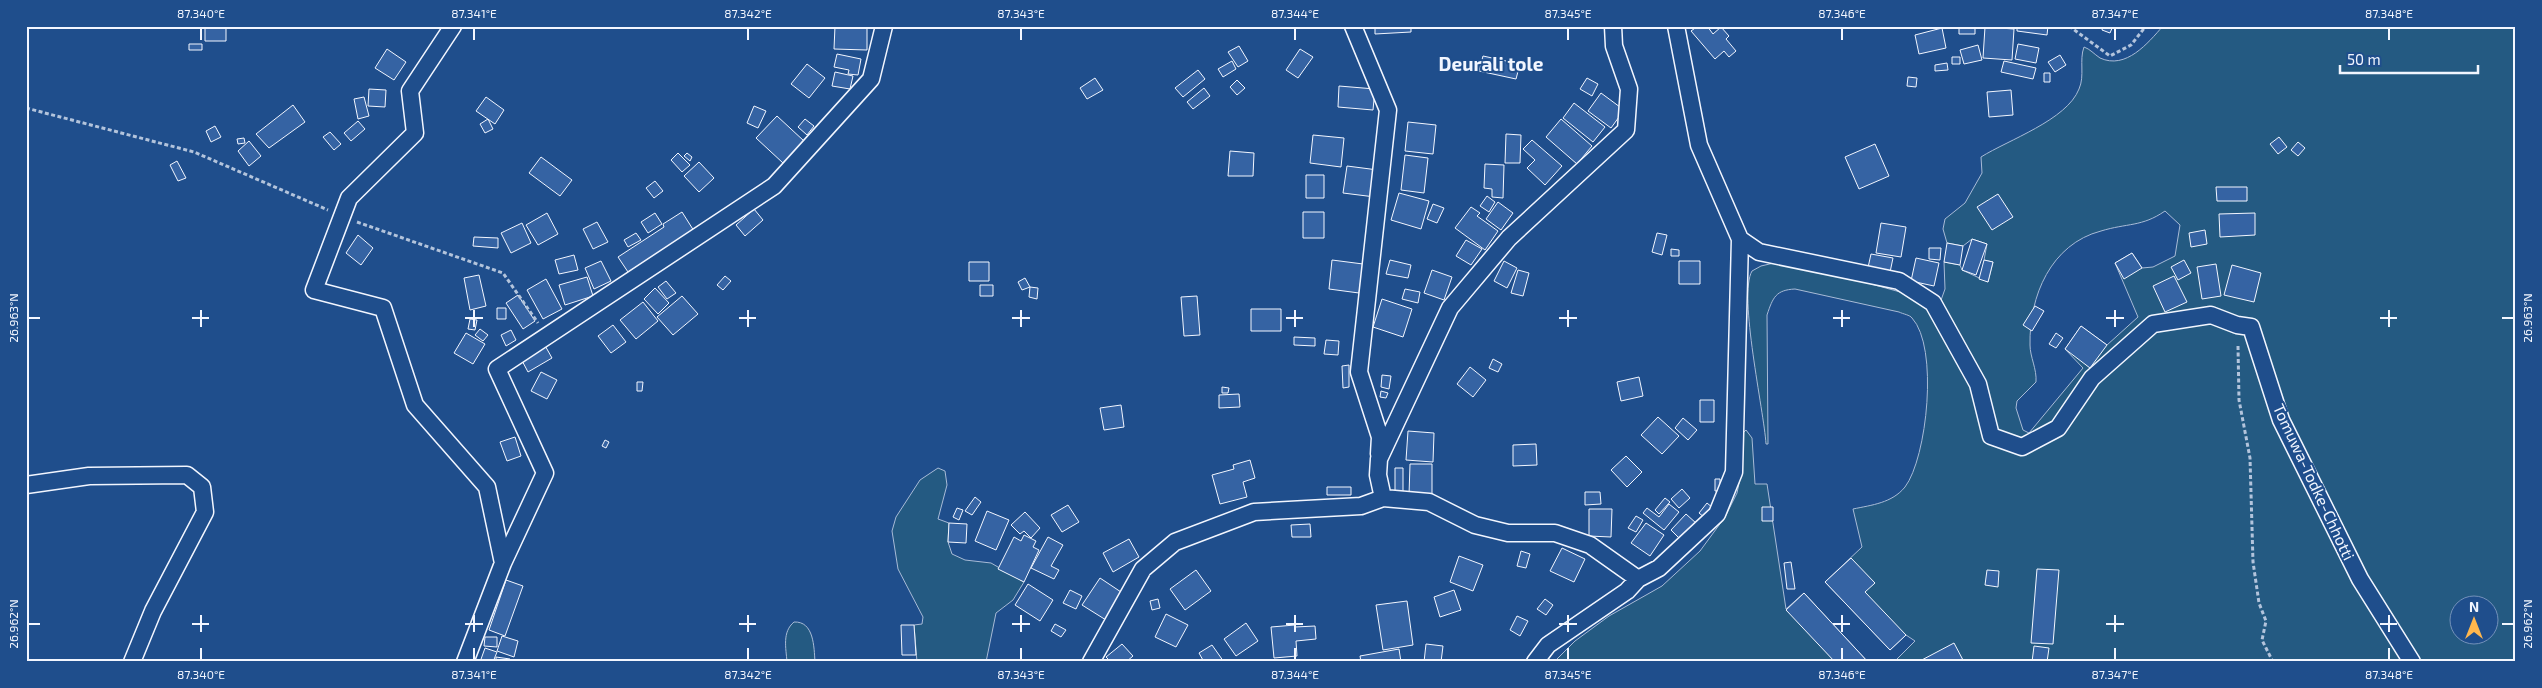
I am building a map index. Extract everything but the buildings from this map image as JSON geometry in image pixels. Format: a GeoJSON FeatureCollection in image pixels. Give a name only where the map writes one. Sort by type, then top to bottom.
{"type":"FeatureCollection","features":[{"type":"Feature","properties":{"kind":"street"},"geometry":{"type":"LineString","coordinates":[[453,26],[410,91],[415,133],[349,198],[314,290],[383,308],[415,405],[487,487],[503,564]]}},
{"type":"Feature","properties":{"kind":"street"},"geometry":{"type":"LineString","coordinates":[[465,662],[503,564],[545,472],[497,369],[774,186],[871,79],[884,26]]}},
{"type":"Feature","properties":{"kind":"street"},"geometry":{"type":"LineString","coordinates":[[1353,26],[1388,110],[1359,372],[1380,436],[1378,475],[1383,498]]}},
{"type":"Feature","properties":{"kind":"street"},"geometry":{"type":"LineString","coordinates":[[1379,458],[1450,308],[1509,238],[1626,130],[1629,89],[1614,46],[1613,26]]}},
{"type":"Feature","properties":{"kind":"street"},"geometry":{"type":"LineString","coordinates":[[1535,662],[1548,645],[1627,591],[1638,579],[1659,568],[1717,514],[1734,472],[1740,239],[1699,145],[1676,26]]}},
{"type":"Feature","properties":{"kind":"street","name":"Tomuwa-Todke-Chhotti"},"geometry":{"type":"LineString","coordinates":[[1740,239],[1759,252],[1898,282],[1933,303],[1978,384],[1991,436],[2022,447],[2058,428],[2092,378],[2153,324],[2211,315],[2237,325],[2251,327],[2281,420],[2360,579],[2412,662]]}},
{"type":"Feature","properties":{"kind":"street"},"geometry":{"type":"LineString","coordinates":[[26,485],[89,476],[187,475],[202,488],[205,512],[153,610],[132,662]]}},
{"type":"Feature","properties":{"kind":"street"},"geometry":{"type":"LineString","coordinates":[[1091,662],[1142,569],[1175,542],[1254,512],[1361,506],[1383,498],[1429,502],[1475,525],[1508,533],[1555,533],[1590,545],[1638,579]]}},
{"type":"Feature","properties":{"kind":"path"},"geometry":{"type":"LineString","coordinates":[[2070,26],[2110,56],[2131,45],[2146,26]]}},
{"type":"Feature","properties":{"kind":"path"},"geometry":{"type":"LineString","coordinates":[[26,108],[194,152],[342,216],[503,273],[547,336]]}},
{"type":"Feature","properties":{"kind":"path"},"geometry":{"type":"LineString","coordinates":[[2237,325],[2239,400],[2250,458],[2253,562],[2259,603],[2266,621],[2262,640],[2273,662]]}},
{"type":"Feature","properties":{"kind":"shaded area"},"geometry":{"type":"Polygon","coordinates":[[[2163,26],[2516,26],[2516,662],[1894,662],[1915,641],[1906,635],[1890,650],[1825,582],[1862,547],[1853,509],[1894,497],[1905,487],[1913,473],[1924,428],[1927,402],[1925,353],[1920,332],[1912,318],[1908,315],[1795,289],[1779,293],[1773,299],[1767,315],[1768,444],[1766,444],[1748,304],[1748,284],[1752,271],[1761,266],[1778,262],[1848,273],[1864,282],[1940,303],[1945,289],[1944,262],[1960,265],[1962,270],[1988,282],[1993,262],[1984,260],[1987,244],[1972,239],[1963,246],[1947,243],[1943,229],[1945,219],[1965,203],[1982,173],[1981,157],[2050,120],[2072,100],[2081,84],[2084,47],[2100,58],[2110,61],[2127,58],[2143,47],[2163,26]],[[2165,211],[2149,220],[2110,228],[2084,238],[2069,247],[2056,260],[2046,274],[2034,308],[2030,350],[2036,382],[2017,401],[2016,408],[2023,430],[2029,433],[2083,368],[2065,349],[2081,326],[2107,345],[2138,317],[2115,263],[2132,253],[2142,268],[2153,267],[2175,256],[2180,225],[2165,211]]]}},
{"type":"Feature","properties":{"kind":"shaded area"},"geometry":{"type":"Polygon","coordinates":[[[1746,430],[1752,438],[1755,484],[1767,484],[1786,609],[1804,593],[1868,662],[1554,662],[1575,641],[1609,616],[1662,586],[1700,551],[1725,517],[1737,493],[1742,469],[1742,434],[1746,430]]]}},
{"type":"Feature","properties":{"kind":"shaded area"},"geometry":{"type":"Polygon","coordinates":[[[938,468],[945,471],[947,485],[938,519],[949,523],[948,542],[952,554],[965,560],[991,563],[1024,582],[1013,600],[996,613],[986,662],[917,662],[914,625],[922,624],[923,617],[898,569],[892,531],[896,517],[920,480],[938,468]]]}},
{"type":"Feature","properties":{"kind":"shaded area"},"geometry":{"type":"Polygon","coordinates":[[[794,622],[801,623],[809,630],[812,636],[815,662],[787,662],[786,635],[794,622]]]}},
{"type":"Feature","properties":{"kind":"district","name":"Deurali tole"},"geometry":{"type":"Point","coordinates":[1491,64]}}]}
